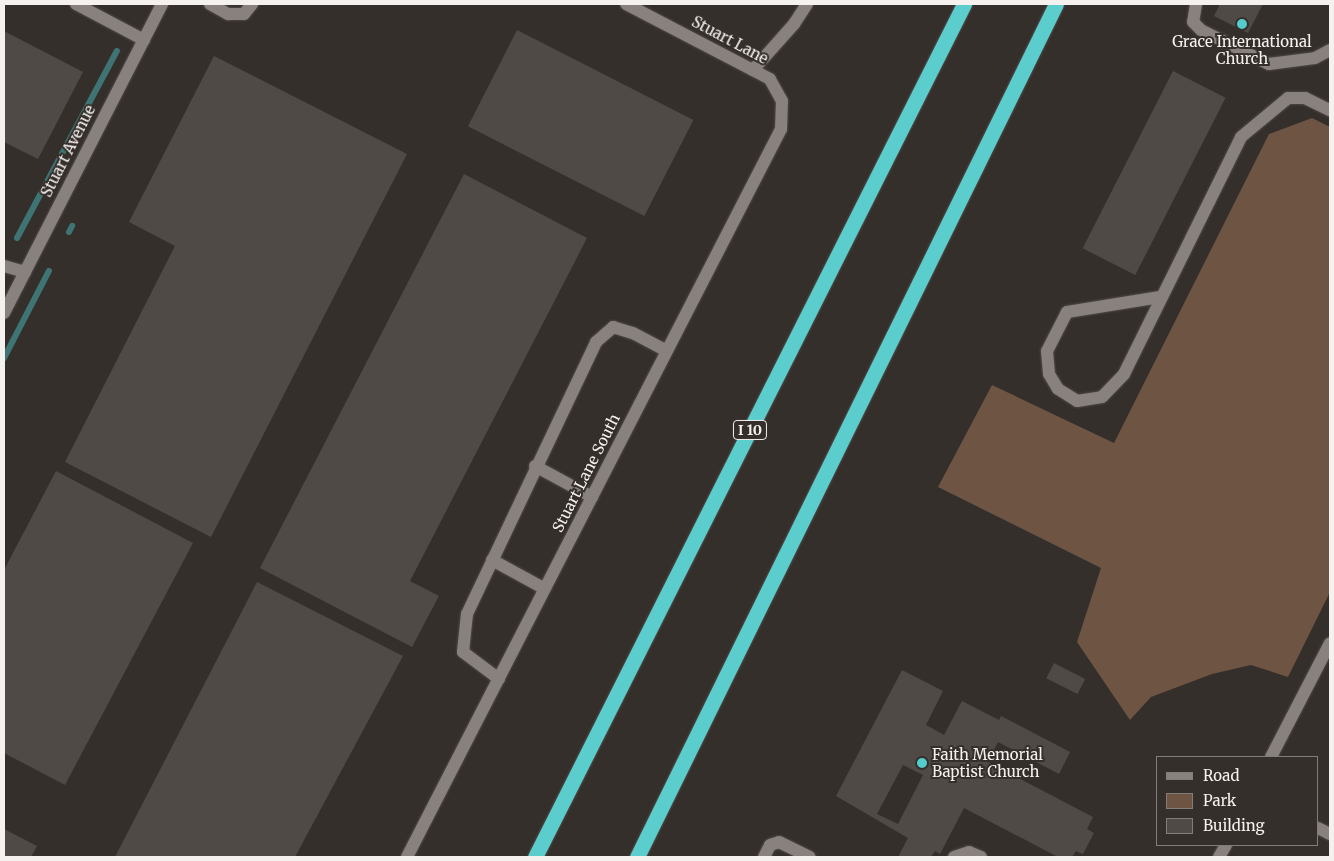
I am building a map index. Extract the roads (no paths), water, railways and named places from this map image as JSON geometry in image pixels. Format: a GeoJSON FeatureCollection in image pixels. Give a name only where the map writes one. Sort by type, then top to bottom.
{"type":"FeatureCollection","features":[{"type":"Feature","properties":{"kind":"highway","name":"I 10"},"geometry":{"type":"LineString","coordinates":[[535,857],[964,4]]}},
{"type":"Feature","properties":{"kind":"highway"},"geometry":{"type":"LineString","coordinates":[[637,857],[1056,4]]}},
{"type":"Feature","properties":{"kind":"street"},"geometry":{"type":"LineString","coordinates":[[76,4],[144,40]]}},
{"type":"Feature","properties":{"kind":"street","name":"Stuart Avenue"},"geometry":{"type":"LineString","coordinates":[[4,313],[162,4]]}},
{"type":"Feature","properties":{"kind":"street"},"geometry":{"type":"LineString","coordinates":[[210,4],[228,14],[244,14],[252,4]]}},
{"type":"Feature","properties":{"kind":"street","name":"Stuart Lane"},"geometry":{"type":"LineString","coordinates":[[629,4],[770,79],[782,101]]}},
{"type":"Feature","properties":{"kind":"street"},"geometry":{"type":"LineString","coordinates":[[753,70],[794,24],[807,4]]}},
{"type":"Feature","properties":{"kind":"street"},"geometry":{"type":"LineString","coordinates":[[1196,4],[1193,22],[1202,30],[1269,64],[1315,58],[1330,50]]}},
{"type":"Feature","properties":{"kind":"street"},"geometry":{"type":"LineString","coordinates":[[1160,297],[1067,312],[1047,351],[1049,374],[1058,389],[1077,401],[1102,397],[1124,374],[1160,297],[1241,137],[1288,98],[1305,98],[1330,110]]}},
{"type":"Feature","properties":{"kind":"street","name":"Stuart Lane South"},"geometry":{"type":"LineString","coordinates":[[407,857],[781,129],[782,101]]}},
{"type":"Feature","properties":{"kind":"street"},"geometry":{"type":"LineString","coordinates":[[4,266],[25,272]]}},
{"type":"Feature","properties":{"kind":"street"},"geometry":{"type":"LineString","coordinates":[[499,679],[463,652],[467,614],[534,466],[596,342],[613,327],[633,333],[667,351]]}},
{"type":"Feature","properties":{"kind":"street"},"geometry":{"type":"LineString","coordinates":[[534,466],[592,497]]}},
{"type":"Feature","properties":{"kind":"street"},"geometry":{"type":"LineString","coordinates":[[492,560],[545,590]]}},
{"type":"Feature","properties":{"kind":"street"},"geometry":{"type":"LineString","coordinates":[[1272,756],[1330,643]]}},
{"type":"Feature","properties":{"kind":"street"},"geometry":{"type":"LineString","coordinates":[[764,857],[770,845],[779,842],[810,857]]}},
{"type":"Feature","properties":{"kind":"street"},"geometry":{"type":"LineString","coordinates":[[1219,857],[1225,846]]}},
{"type":"Feature","properties":{"kind":"street"},"geometry":{"type":"LineString","coordinates":[[954,857],[969,852],[981,857]]}},
{"type":"Feature","properties":{"kind":"waterway"},"geometry":{"type":"LineString","coordinates":[[17,238],[117,51]]}},
{"type":"Feature","properties":{"kind":"waterway"},"geometry":{"type":"LineString","coordinates":[[69,232],[72,226]]}},
{"type":"Feature","properties":{"kind":"waterway"},"geometry":{"type":"LineString","coordinates":[[4,358],[49,271]]}},
{"type":"Feature","properties":{"kind":"place","name":"Grace International Church"},"geometry":{"type":"Point","coordinates":[1242,24]}},
{"type":"Feature","properties":{"kind":"place","name":"Faith Memorial Baptist Church"},"geometry":{"type":"Point","coordinates":[922,763]}}]}
